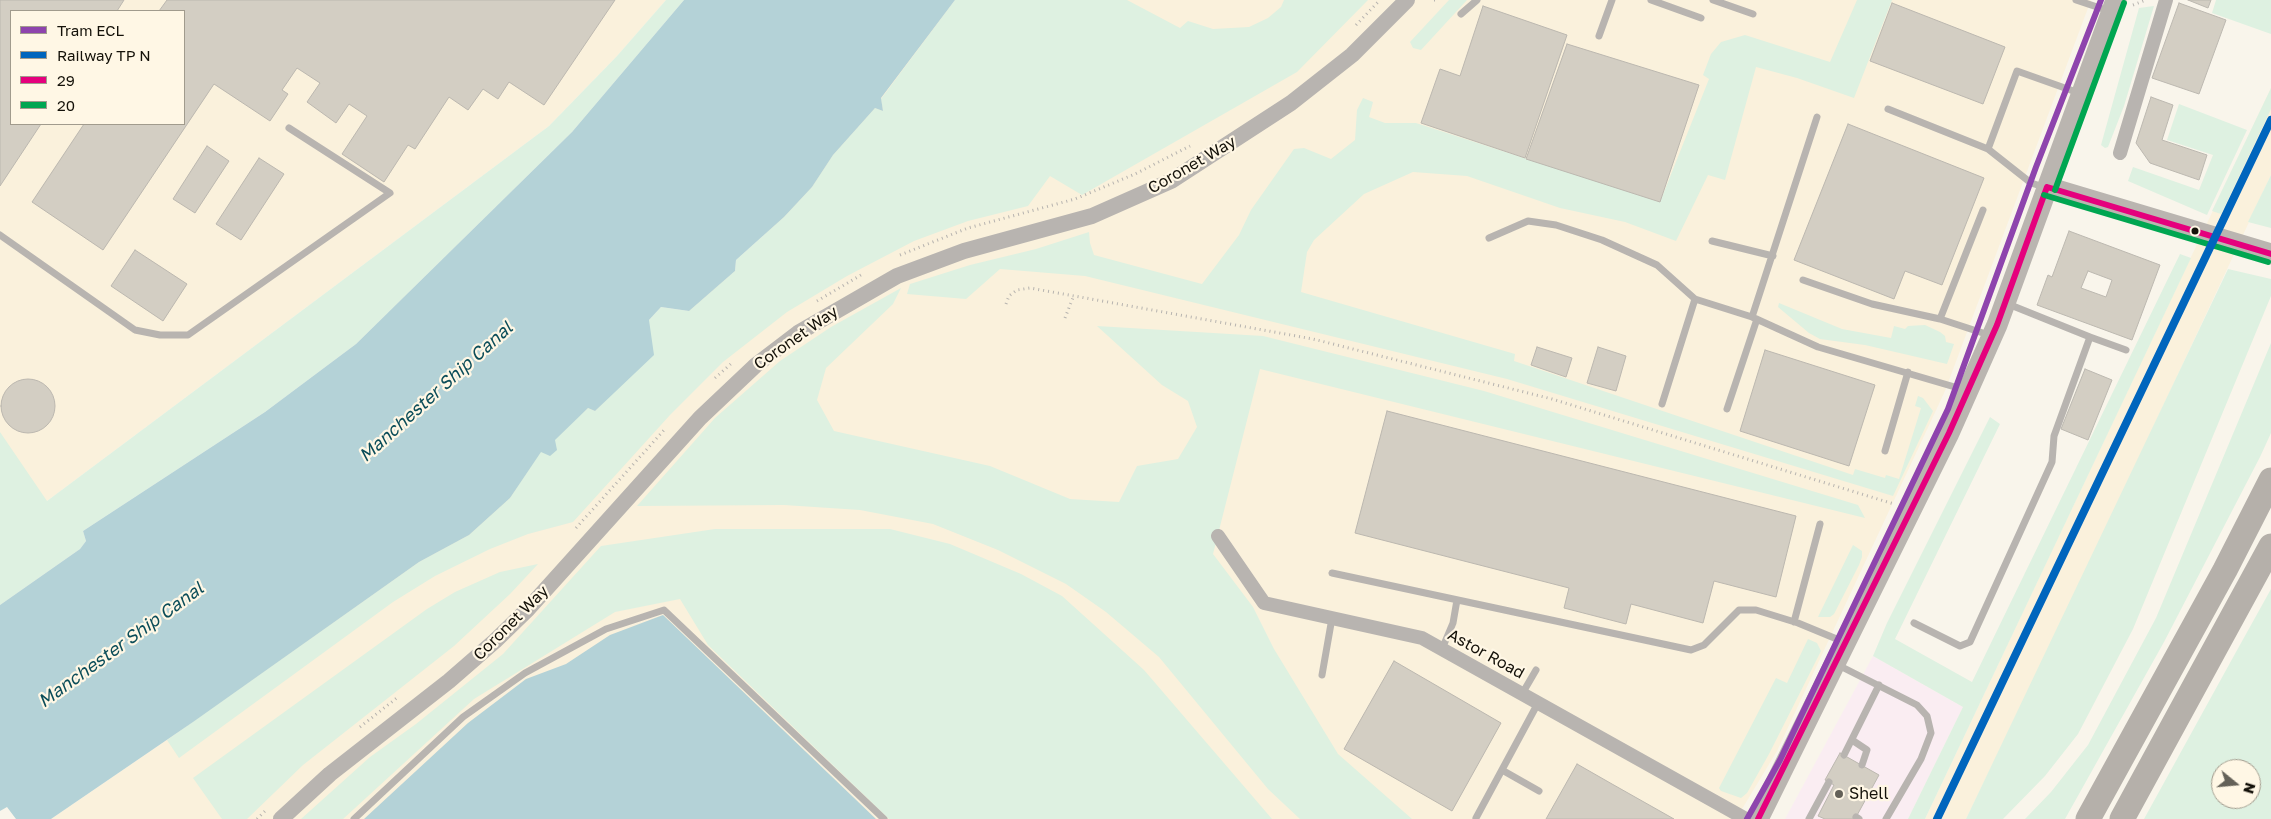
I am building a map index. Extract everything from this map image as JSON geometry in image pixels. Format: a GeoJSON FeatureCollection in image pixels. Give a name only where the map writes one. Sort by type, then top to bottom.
{"type":"FeatureCollection","features":[{"type":"Feature","properties":{"kind":"highway"},"geometry":{"type":"LineString","coordinates":[[2088,819],[2220,579],[2271,480]]}},
{"type":"Feature","properties":{"kind":"highway"},"geometry":{"type":"LineString","coordinates":[[2122,819],[2271,546]]}},
{"type":"Feature","properties":{"kind":"main road"},"geometry":{"type":"LineString","coordinates":[[1758,819],[1911,510],[1992,336],[2114,6]]}},
{"type":"Feature","properties":{"kind":"main road"},"geometry":{"type":"LineString","coordinates":[[2047,187],[2271,254]]}},
{"type":"Feature","properties":{"kind":"street","name":"Coronet Way"},"geometry":{"type":"LineString","coordinates":[[281,819],[343,763],[474,662],[528,609],[657,464],[728,390],[756,365],[807,328],[897,276],[964,251],[1092,216],[1171,182],[1291,103],[1352,55],[1406,0]]}},
{"type":"Feature","properties":{"kind":"street"},"geometry":{"type":"LineString","coordinates":[[2120,154],[2166,0]]}},
{"type":"Feature","properties":{"kind":"street","name":"Astor Road"},"geometry":{"type":"LineString","coordinates":[[1218,536],[1264,603],[1422,638],[1746,819]]}},
{"type":"Feature","properties":{"kind":"lane"},"geometry":{"type":"LineString","coordinates":[[1461,14],[1476,0]]}},
{"type":"Feature","properties":{"kind":"lane"},"geometry":{"type":"LineString","coordinates":[[1599,36],[1612,0]]}},
{"type":"Feature","properties":{"kind":"lane"},"geometry":{"type":"LineString","coordinates":[[1651,0],[1702,18]]}},
{"type":"Feature","properties":{"kind":"lane"},"geometry":{"type":"LineString","coordinates":[[1713,0],[1753,14]]}},
{"type":"Feature","properties":{"kind":"lane"},"geometry":{"type":"LineString","coordinates":[[2076,0],[2114,6]]}},
{"type":"Feature","properties":{"kind":"lane"},"geometry":{"type":"LineString","coordinates":[[1988,149],[2017,71],[2082,94]]}},
{"type":"Feature","properties":{"kind":"lane"},"geometry":{"type":"LineString","coordinates":[[1888,110],[1988,149],[2031,183],[2047,187]]}},
{"type":"Feature","properties":{"kind":"lane"},"geometry":{"type":"LineString","coordinates":[[1727,409],[1817,117]]}},
{"type":"Feature","properties":{"kind":"lane"},"geometry":{"type":"LineString","coordinates":[[0,235],[135,330],[160,336],[188,335],[390,194],[289,128]]}},
{"type":"Feature","properties":{"kind":"lane"},"geometry":{"type":"LineString","coordinates":[[1940,319],[1983,210]]}},
{"type":"Feature","properties":{"kind":"lane"},"geometry":{"type":"LineString","coordinates":[[1490,238],[1528,221],[1556,226],[1602,240],[1657,264],[1696,299],[1754,318],[1818,347],[1908,372],[1967,392]]}},
{"type":"Feature","properties":{"kind":"lane"},"geometry":{"type":"LineString","coordinates":[[1712,241],[1773,256]]}},
{"type":"Feature","properties":{"kind":"lane"},"geometry":{"type":"LineString","coordinates":[[1803,280],[1872,304],[1940,319],[1992,336]]}},
{"type":"Feature","properties":{"kind":"lane"},"geometry":{"type":"LineString","coordinates":[[1662,404],[1696,299]]}},
{"type":"Feature","properties":{"kind":"lane"},"geometry":{"type":"LineString","coordinates":[[2005,303],[2126,350]]}},
{"type":"Feature","properties":{"kind":"lane"},"geometry":{"type":"LineString","coordinates":[[1914,624],[1960,646],[1970,642],[2052,462],[2054,436],[2090,337]]}},
{"type":"Feature","properties":{"kind":"lane"},"geometry":{"type":"LineString","coordinates":[[1885,451],[1908,372]]}},
{"type":"Feature","properties":{"kind":"lane"},"geometry":{"type":"LineString","coordinates":[[1794,622],[1820,524]]}},
{"type":"Feature","properties":{"kind":"lane"},"geometry":{"type":"LineString","coordinates":[[1332,573],[1690,650],[1704,645],[1740,610],[1756,610],[1794,622],[1846,643]]}},
{"type":"Feature","properties":{"kind":"lane"},"geometry":{"type":"LineString","coordinates":[[1442,649],[1453,623],[1457,600]]}},
{"type":"Feature","properties":{"kind":"lane"},"geometry":{"type":"LineString","coordinates":[[354,819],[463,717],[525,673],[606,629],[664,610],[884,819]]}},
{"type":"Feature","properties":{"kind":"lane"},"geometry":{"type":"LineString","coordinates":[[1322,675],[1332,618]]}},
{"type":"Feature","properties":{"kind":"lane"},"geometry":{"type":"LineString","coordinates":[[1836,664],[1917,705],[1927,716],[1931,733],[1921,759],[1886,819]]}},
{"type":"Feature","properties":{"kind":"lane"},"geometry":{"type":"LineString","coordinates":[[1522,694],[1536,670]]}},
{"type":"Feature","properties":{"kind":"lane"},"geometry":{"type":"LineString","coordinates":[[1844,755],[1879,686]]}},
{"type":"Feature","properties":{"kind":"lane"},"geometry":{"type":"LineString","coordinates":[[1476,818],[1538,703]]}},
{"type":"Feature","properties":{"kind":"lane"},"geometry":{"type":"LineString","coordinates":[[1852,740],[1867,750],[1862,765]]}},
{"type":"Feature","properties":{"kind":"lane"},"geometry":{"type":"LineString","coordinates":[[1502,770],[1539,791]]}},
{"type":"Feature","properties":{"kind":"lane"},"geometry":{"type":"LineString","coordinates":[[1809,819],[1829,782]]}},
{"type":"Feature","properties":{"kind":"path"},"geometry":{"type":"LineString","coordinates":[[1006,304],[1009,296],[1017,290],[1030,288],[1313,339],[1552,399],[1911,510]]}},
{"type":"Feature","properties":{"kind":"path"},"geometry":{"type":"LineString","coordinates":[[1065,318],[1074,295]]}},
{"type":"Feature","properties":{"kind":"shaded area"},"geometry":{"type":"Polygon","coordinates":[[[0,0],[666,0],[617,56],[549,126],[47,501],[0,539],[0,0]]]}},
{"type":"Feature","properties":{"kind":"shaded area"},"geometry":{"type":"Polygon","coordinates":[[[955,0],[2091,0],[1945,391],[1777,751],[1736,819],[51,819],[193,722],[735,271],[955,0]]]}},
{"type":"Feature","properties":{"kind":"shaded area"},"geometry":{"type":"Polygon","coordinates":[[[2271,88],[2271,175],[2068,610],[1966,819],[1925,819],[2271,88]]]}},
{"type":"Feature","properties":{"kind":"shaded area"},"geometry":{"type":"Polygon","coordinates":[[[1873,656],[1963,707],[1908,819],[1785,819],[1873,656]]]}},
{"type":"Feature","properties":{"kind":"green space"},"geometry":{"type":"Polygon","coordinates":[[[666,0],[684,0],[572,132],[356,344],[265,412],[83,531],[86,541],[80,549],[0,605],[0,432],[47,501],[549,126],[617,56],[666,0]]]}},
{"type":"Feature","properties":{"kind":"green space"},"geometry":{"type":"Polygon","coordinates":[[[955,0],[1127,0],[1180,28],[1188,21],[1213,29],[1249,27],[1268,18],[1281,7],[1284,0],[1368,0],[1297,72],[1082,195],[1050,176],[1028,206],[968,221],[914,241],[847,276],[787,312],[723,362],[670,415],[573,522],[528,534],[490,549],[435,576],[393,602],[179,758],[167,740],[419,562],[469,535],[510,498],[541,451],[588,408],[595,411],[608,398],[649,320],[661,307],[689,311],[735,271],[736,260],[784,217],[812,187],[833,155],[875,108],[883,111],[881,99],[955,0]]]}},
{"type":"Feature","properties":{"kind":"green space"},"geometry":{"type":"Polygon","coordinates":[[[1449,0],[1467,0],[1421,50],[1413,48],[1410,42],[1449,0]]]}},
{"type":"Feature","properties":{"kind":"green space"},"geometry":{"type":"Polygon","coordinates":[[[1857,0],[1892,0],[1854,98],[1797,78],[1756,67],[1725,180],[1708,175],[1676,241],[1625,222],[1560,208],[1467,176],[1413,172],[1364,194],[1314,240],[1307,252],[1301,292],[1515,354],[1514,361],[1853,475],[1855,469],[1885,478],[1886,475],[1899,479],[1921,408],[1915,406],[1918,396],[1923,398],[1933,411],[1893,496],[1507,379],[1085,276],[1000,269],[966,299],[907,294],[910,284],[970,265],[1036,249],[1089,232],[1094,255],[1202,284],[1239,235],[1251,210],[1294,149],[1304,148],[1331,159],[1355,140],[1357,110],[1363,98],[1373,102],[1369,117],[1385,123],[1416,123],[1660,202],[1709,79],[1703,75],[1711,54],[1721,42],[1745,35],[1830,62],[1857,0]]]}},
{"type":"Feature","properties":{"kind":"green space"},"geometry":{"type":"Polygon","coordinates":[[[2216,0],[2271,0],[2271,34],[2212,13],[2216,0]]]}},
{"type":"Feature","properties":{"kind":"green space"},"geometry":{"type":"Polygon","coordinates":[[[2154,6],[2124,106],[2108,147],[2105,148],[2101,145],[2139,8],[2154,6]]]}},
{"type":"Feature","properties":{"kind":"green space"},"geometry":{"type":"Polygon","coordinates":[[[2271,88],[2271,109],[2221,214],[2212,211],[2271,88]]]}},
{"type":"Feature","properties":{"kind":"green space"},"geometry":{"type":"Polygon","coordinates":[[[2179,104],[2247,130],[2207,215],[2128,181],[2133,167],[2199,190],[2213,155],[2167,140],[2179,104]]]}},
{"type":"Feature","properties":{"kind":"green space"},"geometry":{"type":"Polygon","coordinates":[[[2271,175],[2271,228],[2248,222],[2271,175]]]}},
{"type":"Feature","properties":{"kind":"green space"},"geometry":{"type":"Polygon","coordinates":[[[2180,254],[2191,258],[1925,819],[1908,819],[1963,707],[1873,656],[1887,623],[1990,417],[2000,424],[1895,639],[1972,682],[2180,254]]]}},
{"type":"Feature","properties":{"kind":"green space"},"geometry":{"type":"Polygon","coordinates":[[[2228,269],[2271,279],[2271,296],[2133,629],[2078,734],[2045,776],[2003,819],[1966,819],[2228,269]]]}},
{"type":"Feature","properties":{"kind":"green space"},"geometry":{"type":"Polygon","coordinates":[[[901,288],[893,304],[826,368],[817,400],[834,431],[990,466],[1070,499],[1119,502],[1137,466],[1178,459],[1197,427],[1188,401],[1162,385],[1097,326],[1263,336],[1484,391],[1858,505],[1865,518],[1260,369],[1213,554],[1253,607],[1274,649],[1338,754],[1412,819],[1300,819],[1268,789],[1159,657],[1106,612],[1066,584],[998,550],[933,524],[860,510],[784,505],[637,506],[715,418],[780,361],[831,327],[901,288]]]}},
{"type":"Feature","properties":{"kind":"green space"},"geometry":{"type":"Polygon","coordinates":[[[1779,303],[1842,329],[1891,338],[1894,326],[1905,329],[1908,326],[1925,325],[1945,336],[1946,342],[1954,344],[1947,364],[1865,345],[1820,339],[1809,333],[1778,307],[1779,303]]]}},
{"type":"Feature","properties":{"kind":"green space"},"geometry":{"type":"Polygon","coordinates":[[[2271,343],[2271,433],[2260,457],[2164,642],[2065,819],[2025,819],[2051,792],[2088,745],[2156,618],[2271,343]]]}},
{"type":"Feature","properties":{"kind":"green space"},"geometry":{"type":"Polygon","coordinates":[[[715,529],[890,529],[950,544],[1021,574],[1062,596],[1144,670],[1272,819],[889,819],[708,645],[680,599],[615,612],[474,699],[343,819],[301,819],[370,757],[416,724],[503,654],[601,546],[715,529]]]}},
{"type":"Feature","properties":{"kind":"green space"},"geometry":{"type":"Polygon","coordinates":[[[1853,545],[1862,551],[1859,565],[1834,614],[1830,617],[1818,617],[1853,545]]]}},
{"type":"Feature","properties":{"kind":"green space"},"geometry":{"type":"Polygon","coordinates":[[[538,564],[510,594],[454,646],[303,765],[247,819],[222,819],[193,778],[427,609],[455,592],[500,572],[538,564]]]}},
{"type":"Feature","properties":{"kind":"green space"},"geometry":{"type":"Polygon","coordinates":[[[2271,589],[2271,819],[2144,819],[2271,589]]]}},
{"type":"Feature","properties":{"kind":"green space"},"geometry":{"type":"Polygon","coordinates":[[[1808,639],[1817,643],[1821,651],[1747,793],[1741,798],[1721,791],[1719,788],[1776,678],[1787,683],[1808,639]]]}},
{"type":"Feature","properties":{"kind":"water","name":"Manchester Ship Canal"},"geometry":{"type":"Polygon","coordinates":[[[684,0],[955,0],[881,98],[883,111],[875,108],[833,155],[812,187],[784,217],[736,260],[735,271],[689,311],[661,307],[649,320],[654,355],[595,411],[588,408],[555,440],[557,450],[550,456],[541,452],[510,498],[469,535],[419,562],[193,722],[51,819],[16,819],[7,807],[0,811],[0,605],[80,549],[86,541],[83,531],[265,412],[356,344],[572,132],[684,0]]]}},
{"type":"Feature","properties":{"kind":"water"},"geometry":{"type":"Polygon","coordinates":[[[663,615],[876,819],[364,819],[468,723],[526,679],[566,664],[610,635],[663,615]]]}},
{"type":"Feature","properties":{"kind":"building"},"geometry":{"type":"Polygon","coordinates":[[[0,0],[124,0],[118,10],[10,10],[10,125],[40,125],[0,186],[0,0]]]}},
{"type":"Feature","properties":{"kind":"building"},"geometry":{"type":"Polygon","coordinates":[[[167,0],[615,0],[544,105],[509,82],[498,99],[483,89],[468,110],[449,97],[415,149],[408,145],[384,182],[342,154],[367,116],[349,104],[336,123],[307,102],[320,83],[297,68],[282,90],[288,94],[270,121],[214,84],[103,250],[32,202],[83,125],[185,125],[185,10],[160,10],[167,0]]]}},
{"type":"Feature","properties":{"kind":"building"},"geometry":{"type":"Polygon","coordinates":[[[2188,0],[2211,0],[2208,8],[2188,0]]]}},
{"type":"Feature","properties":{"kind":"building"},"geometry":{"type":"Polygon","coordinates":[[[1892,3],[2005,47],[1983,104],[1870,61],[1892,3]]]}},
{"type":"Feature","properties":{"kind":"building"},"geometry":{"type":"Polygon","coordinates":[[[2179,3],[2226,20],[2199,94],[2152,78],[2179,3]]]}},
{"type":"Feature","properties":{"kind":"building"},"geometry":{"type":"Polygon","coordinates":[[[1483,6],[1567,35],[1525,158],[1421,123],[1440,69],[1460,76],[1483,6]]]}},
{"type":"Feature","properties":{"kind":"building"},"geometry":{"type":"Polygon","coordinates":[[[1567,44],[1699,85],[1660,202],[1526,159],[1567,44]]]}},
{"type":"Feature","properties":{"kind":"building"},"geometry":{"type":"Polygon","coordinates":[[[2151,97],[2173,105],[2162,140],[2207,155],[2199,180],[2150,163],[2136,143],[2151,97]]]}},
{"type":"Feature","properties":{"kind":"building"},"geometry":{"type":"Polygon","coordinates":[[[1848,124],[1984,178],[1942,285],[1905,271],[1894,299],[1794,260],[1848,124]]]}},
{"type":"Feature","properties":{"kind":"building"},"geometry":{"type":"Polygon","coordinates":[[[207,146],[229,161],[195,213],[173,199],[207,146]]]}},
{"type":"Feature","properties":{"kind":"building"},"geometry":{"type":"Polygon","coordinates":[[[259,158],[284,174],[241,240],[216,224],[259,158]]]}},
{"type":"Feature","properties":{"kind":"building"},"geometry":{"type":"Polygon","coordinates":[[[2069,231],[2160,265],[2132,340],[2037,305],[2048,275],[2052,277],[2069,231]],[[2088,271],[2081,288],[2106,297],[2112,280],[2088,271]]]}},
{"type":"Feature","properties":{"kind":"building"},"geometry":{"type":"Polygon","coordinates":[[[135,250],[187,284],[163,321],[111,286],[135,250]]]}},
{"type":"Feature","properties":{"kind":"building"},"geometry":{"type":"Polygon","coordinates":[[[1537,347],[1572,358],[1566,377],[1531,365],[1537,347]]]}},
{"type":"Feature","properties":{"kind":"building"},"geometry":{"type":"Polygon","coordinates":[[[1598,347],[1626,356],[1616,391],[1587,383],[1598,347]]]}},
{"type":"Feature","properties":{"kind":"building"},"geometry":{"type":"Polygon","coordinates":[[[1765,350],[1875,385],[1849,466],[1740,431],[1765,350]]]}},
{"type":"Feature","properties":{"kind":"building"},"geometry":{"type":"Polygon","coordinates":[[[2085,369],[2112,380],[2088,440],[2061,429],[2085,369]]]}},
{"type":"Feature","properties":{"kind":"building"},"geometry":{"type":"Polygon","coordinates":[[[23,379],[33,379],[43,383],[51,391],[55,406],[51,421],[43,429],[33,433],[23,433],[13,429],[5,421],[1,411],[1,401],[5,391],[13,383],[23,379]]]}},
{"type":"Feature","properties":{"kind":"building"},"geometry":{"type":"Polygon","coordinates":[[[1387,411],[1796,516],[1776,597],[1714,581],[1703,623],[1631,604],[1626,624],[1564,608],[1569,588],[1355,533],[1387,411]]]}},
{"type":"Feature","properties":{"kind":"building"},"geometry":{"type":"Polygon","coordinates":[[[1394,661],[1501,723],[1452,811],[1344,749],[1394,661]]]}},
{"type":"Feature","properties":{"kind":"building"},"geometry":{"type":"Polygon","coordinates":[[[1840,753],[1879,775],[1855,819],[1825,819],[1818,816],[1834,785],[1825,780],[1840,753]]]}},
{"type":"Feature","properties":{"kind":"building"},"geometry":{"type":"Polygon","coordinates":[[[1577,764],[1612,784],[1674,819],[1546,819],[1577,764]]]}},
{"type":"Feature","properties":{"kind":"tram line","name":"ECL"},"geometry":{"type":"LineString","coordinates":[[1747,819],[1780,760],[1948,409],[2036,167],[2101,0]]}},
{"type":"Feature","properties":{"kind":"transit line","name":"20"},"geometry":{"type":"LineString","coordinates":[[2055,190],[2124,3]]}},
{"type":"Feature","properties":{"kind":"transit line"},"geometry":{"type":"LineString","coordinates":[[1937,819],[2271,120]]}},
{"type":"Feature","properties":{"kind":"transit line","name":"29"},"geometry":{"type":"LineString","coordinates":[[2047,187],[2271,254]]}},
{"type":"Feature","properties":{"kind":"transit line","name":"29"},"geometry":{"type":"LineString","coordinates":[[1758,819],[1949,433],[1997,325],[2047,187]]}},
{"type":"Feature","properties":{"kind":"transit line","name":"20"},"geometry":{"type":"LineString","coordinates":[[2044,195],[2268,262]]}},
{"type":"Feature","properties":{"kind":"place","name":"Shell"},"geometry":{"type":"Point","coordinates":[1839,794]}}]}
